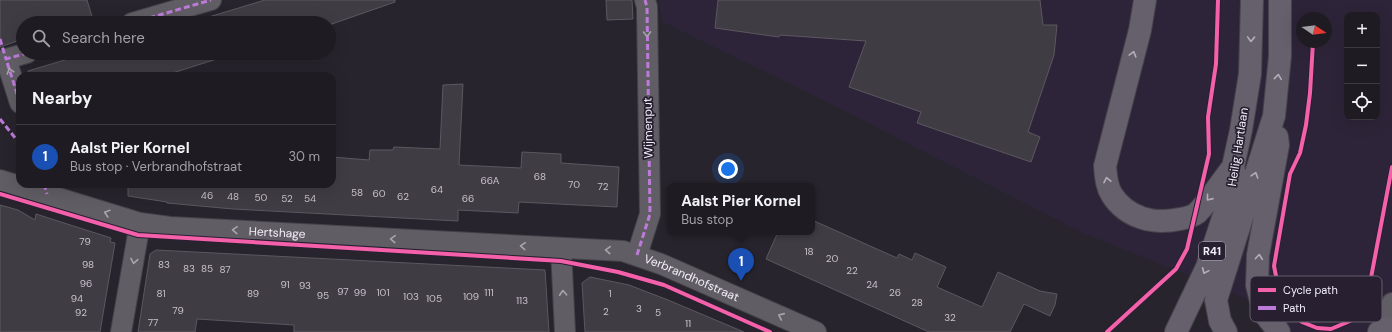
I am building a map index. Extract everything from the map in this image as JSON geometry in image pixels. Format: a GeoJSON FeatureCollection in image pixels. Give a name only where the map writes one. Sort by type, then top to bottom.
{"type":"FeatureCollection","features":[{"type":"Feature","properties":{"kind":"main road"},"geometry":{"type":"LineString","coordinates":[[1146,0],[1140,30],[1104,166],[1107,183],[1112,195],[1121,205],[1140,218],[1164,222],[1186,218],[1196,214],[1233,167]]}},
{"type":"Feature","properties":{"kind":"main road","name":"Heilig Hartlaan"},"geometry":{"type":"LineString","coordinates":[[1176,332],[1207,267],[1236,178],[1233,167],[1241,130],[1250,74],[1252,0]]}},
{"type":"Feature","properties":{"kind":"main road","name":"Heilig Hartlaan"},"geometry":{"type":"LineString","coordinates":[[1226,332],[1220,321],[1216,300],[1274,116],[1280,56],[1280,0]]}},
{"type":"Feature","properties":{"kind":"main road"},"geometry":{"type":"LineString","coordinates":[[1257,276],[1258,255],[1278,145],[1274,116]]}},
{"type":"Feature","properties":{"kind":"main road"},"geometry":{"type":"LineString","coordinates":[[1271,322],[1279,332]]}},
{"type":"Feature","properties":{"kind":"street"},"geometry":{"type":"LineString","coordinates":[[156,16],[211,0]]}},
{"type":"Feature","properties":{"kind":"street","name":"Wijmenput"},"geometry":{"type":"LineString","coordinates":[[637,255],[650,214],[647,7],[644,0]]}},
{"type":"Feature","properties":{"kind":"street"},"geometry":{"type":"LineString","coordinates":[[16,56],[6,59],[16,91]]}},
{"type":"Feature","properties":{"kind":"street","name":"Hertshage"},"geometry":{"type":"LineString","coordinates":[[0,180],[16,183]]}},
{"type":"Feature","properties":{"kind":"street","name":"Hertshage"},"geometry":{"type":"LineString","coordinates":[[46,189],[140,223],[178,227],[562,249]]}},
{"type":"Feature","properties":{"kind":"street"},"geometry":{"type":"LineString","coordinates":[[121,332],[140,223]]}},
{"type":"Feature","properties":{"kind":"street"},"geometry":{"type":"LineString","coordinates":[[562,249],[565,332]]}},
{"type":"Feature","properties":{"kind":"street","name":"Verbrandhofstraat"},"geometry":{"type":"LineString","coordinates":[[562,249],[607,250],[637,255],[676,270],[816,332]]}},
{"type":"Feature","properties":{"kind":"street"},"geometry":{"type":"LineString","coordinates":[[1384,331],[1392,303]]}},
{"type":"Feature","properties":{"kind":"shaded area"},"geometry":{"type":"Polygon","coordinates":[[[658,0],[1392,0],[1392,332],[1267,332],[1262,322],[1382,322],[1382,276],[1250,276],[1250,300],[1083,233],[829,103],[663,22],[658,0]]]}},
{"type":"Feature","properties":{"kind":"building"},"geometry":{"type":"Polygon","coordinates":[[[0,0],[87,0],[92,16],[16,16],[16,41],[0,47],[0,0]]]}},
{"type":"Feature","properties":{"kind":"building"},"geometry":{"type":"Polygon","coordinates":[[[265,0],[395,0],[395,2],[336,23],[336,16],[212,16],[265,0]]]}},
{"type":"Feature","properties":{"kind":"building"},"geometry":{"type":"Polygon","coordinates":[[[606,0],[632,0],[633,19],[607,20],[606,0]]]}},
{"type":"Feature","properties":{"kind":"building"},"geometry":{"type":"Polygon","coordinates":[[[718,0],[1040,0],[1043,25],[1057,25],[1054,55],[1028,132],[1040,137],[1031,162],[917,123],[921,112],[849,87],[866,41],[780,35],[779,37],[715,28],[718,0]]]}},
{"type":"Feature","properties":{"kind":"building"},"geometry":{"type":"Polygon","coordinates":[[[65,60],[214,60],[176,72],[28,71],[65,60]]]}},
{"type":"Feature","properties":{"kind":"building"},"geometry":{"type":"Polygon","coordinates":[[[463,84],[459,165],[521,168],[522,152],[561,154],[561,163],[619,167],[617,207],[519,202],[518,213],[458,210],[458,221],[233,209],[167,203],[128,196],[128,188],[336,188],[336,157],[369,160],[370,150],[393,150],[394,147],[440,149],[443,85],[463,84]]]}},
{"type":"Feature","properties":{"kind":"building"},"geometry":{"type":"Polygon","coordinates":[[[0,205],[18,210],[35,220],[36,214],[111,238],[110,242],[115,243],[100,332],[0,332],[0,205]]]}},
{"type":"Feature","properties":{"kind":"building"},"geometry":{"type":"Polygon","coordinates":[[[815,221],[897,258],[899,254],[912,260],[915,253],[946,267],[937,287],[982,307],[998,272],[1040,291],[1057,294],[1055,305],[1050,316],[1024,304],[1010,332],[929,332],[766,259],[777,235],[815,235],[815,221]]]}},
{"type":"Feature","properties":{"kind":"building"},"geometry":{"type":"Polygon","coordinates":[[[156,250],[545,270],[549,332],[294,332],[294,325],[197,319],[195,332],[138,332],[150,254],[156,250]]]}},
{"type":"Feature","properties":{"kind":"building"},"geometry":{"type":"Polygon","coordinates":[[[590,277],[629,285],[744,332],[585,332],[582,283],[590,277]]]}},
{"type":"Feature","properties":{"kind":"marked path"},"geometry":{"type":"LineString","coordinates":[[156,16],[211,0]]}},
{"type":"Feature","properties":{"kind":"marked path"},"geometry":{"type":"LineString","coordinates":[[637,255],[650,214],[647,7],[645,0]]}},
{"type":"Feature","properties":{"kind":"marked path"},"geometry":{"type":"LineString","coordinates":[[0,39],[6,59]]}},
{"type":"Feature","properties":{"kind":"marked path"},"geometry":{"type":"LineString","coordinates":[[16,56],[6,59],[16,90]]}},
{"type":"Feature","properties":{"kind":"marked path"},"geometry":{"type":"LineString","coordinates":[[0,119],[16,139]]}},
{"type":"Feature","properties":{"kind":"marked path"},"geometry":{"type":"LineString","coordinates":[[45,188],[47,194]]}},
{"type":"Feature","properties":{"kind":"cycle path"},"geometry":{"type":"LineString","coordinates":[[1107,332],[1176,269],[1187,249],[1209,154],[1208,117],[1216,64],[1218,0]]}},
{"type":"Feature","properties":{"kind":"cycle path"},"geometry":{"type":"LineString","coordinates":[[1276,276],[1274,266],[1290,174],[1300,153],[1306,125],[1310,93],[1313,48]]}},
{"type":"Feature","properties":{"kind":"cycle path"},"geometry":{"type":"LineString","coordinates":[[1371,276],[1392,167]]}},
{"type":"Feature","properties":{"kind":"cycle path"},"geometry":{"type":"LineString","coordinates":[[0,194],[138,235],[561,261],[618,272],[664,285],[770,332]]}},
{"type":"Feature","properties":{"kind":"cycle path"},"geometry":{"type":"LineString","coordinates":[[1302,322],[1317,328],[1331,329],[1348,322]]}},
{"type":"Feature","properties":{"kind":"place","name":"Aalst Pier Kornel"},"geometry":{"type":"Point","coordinates":[741,281]}}]}
